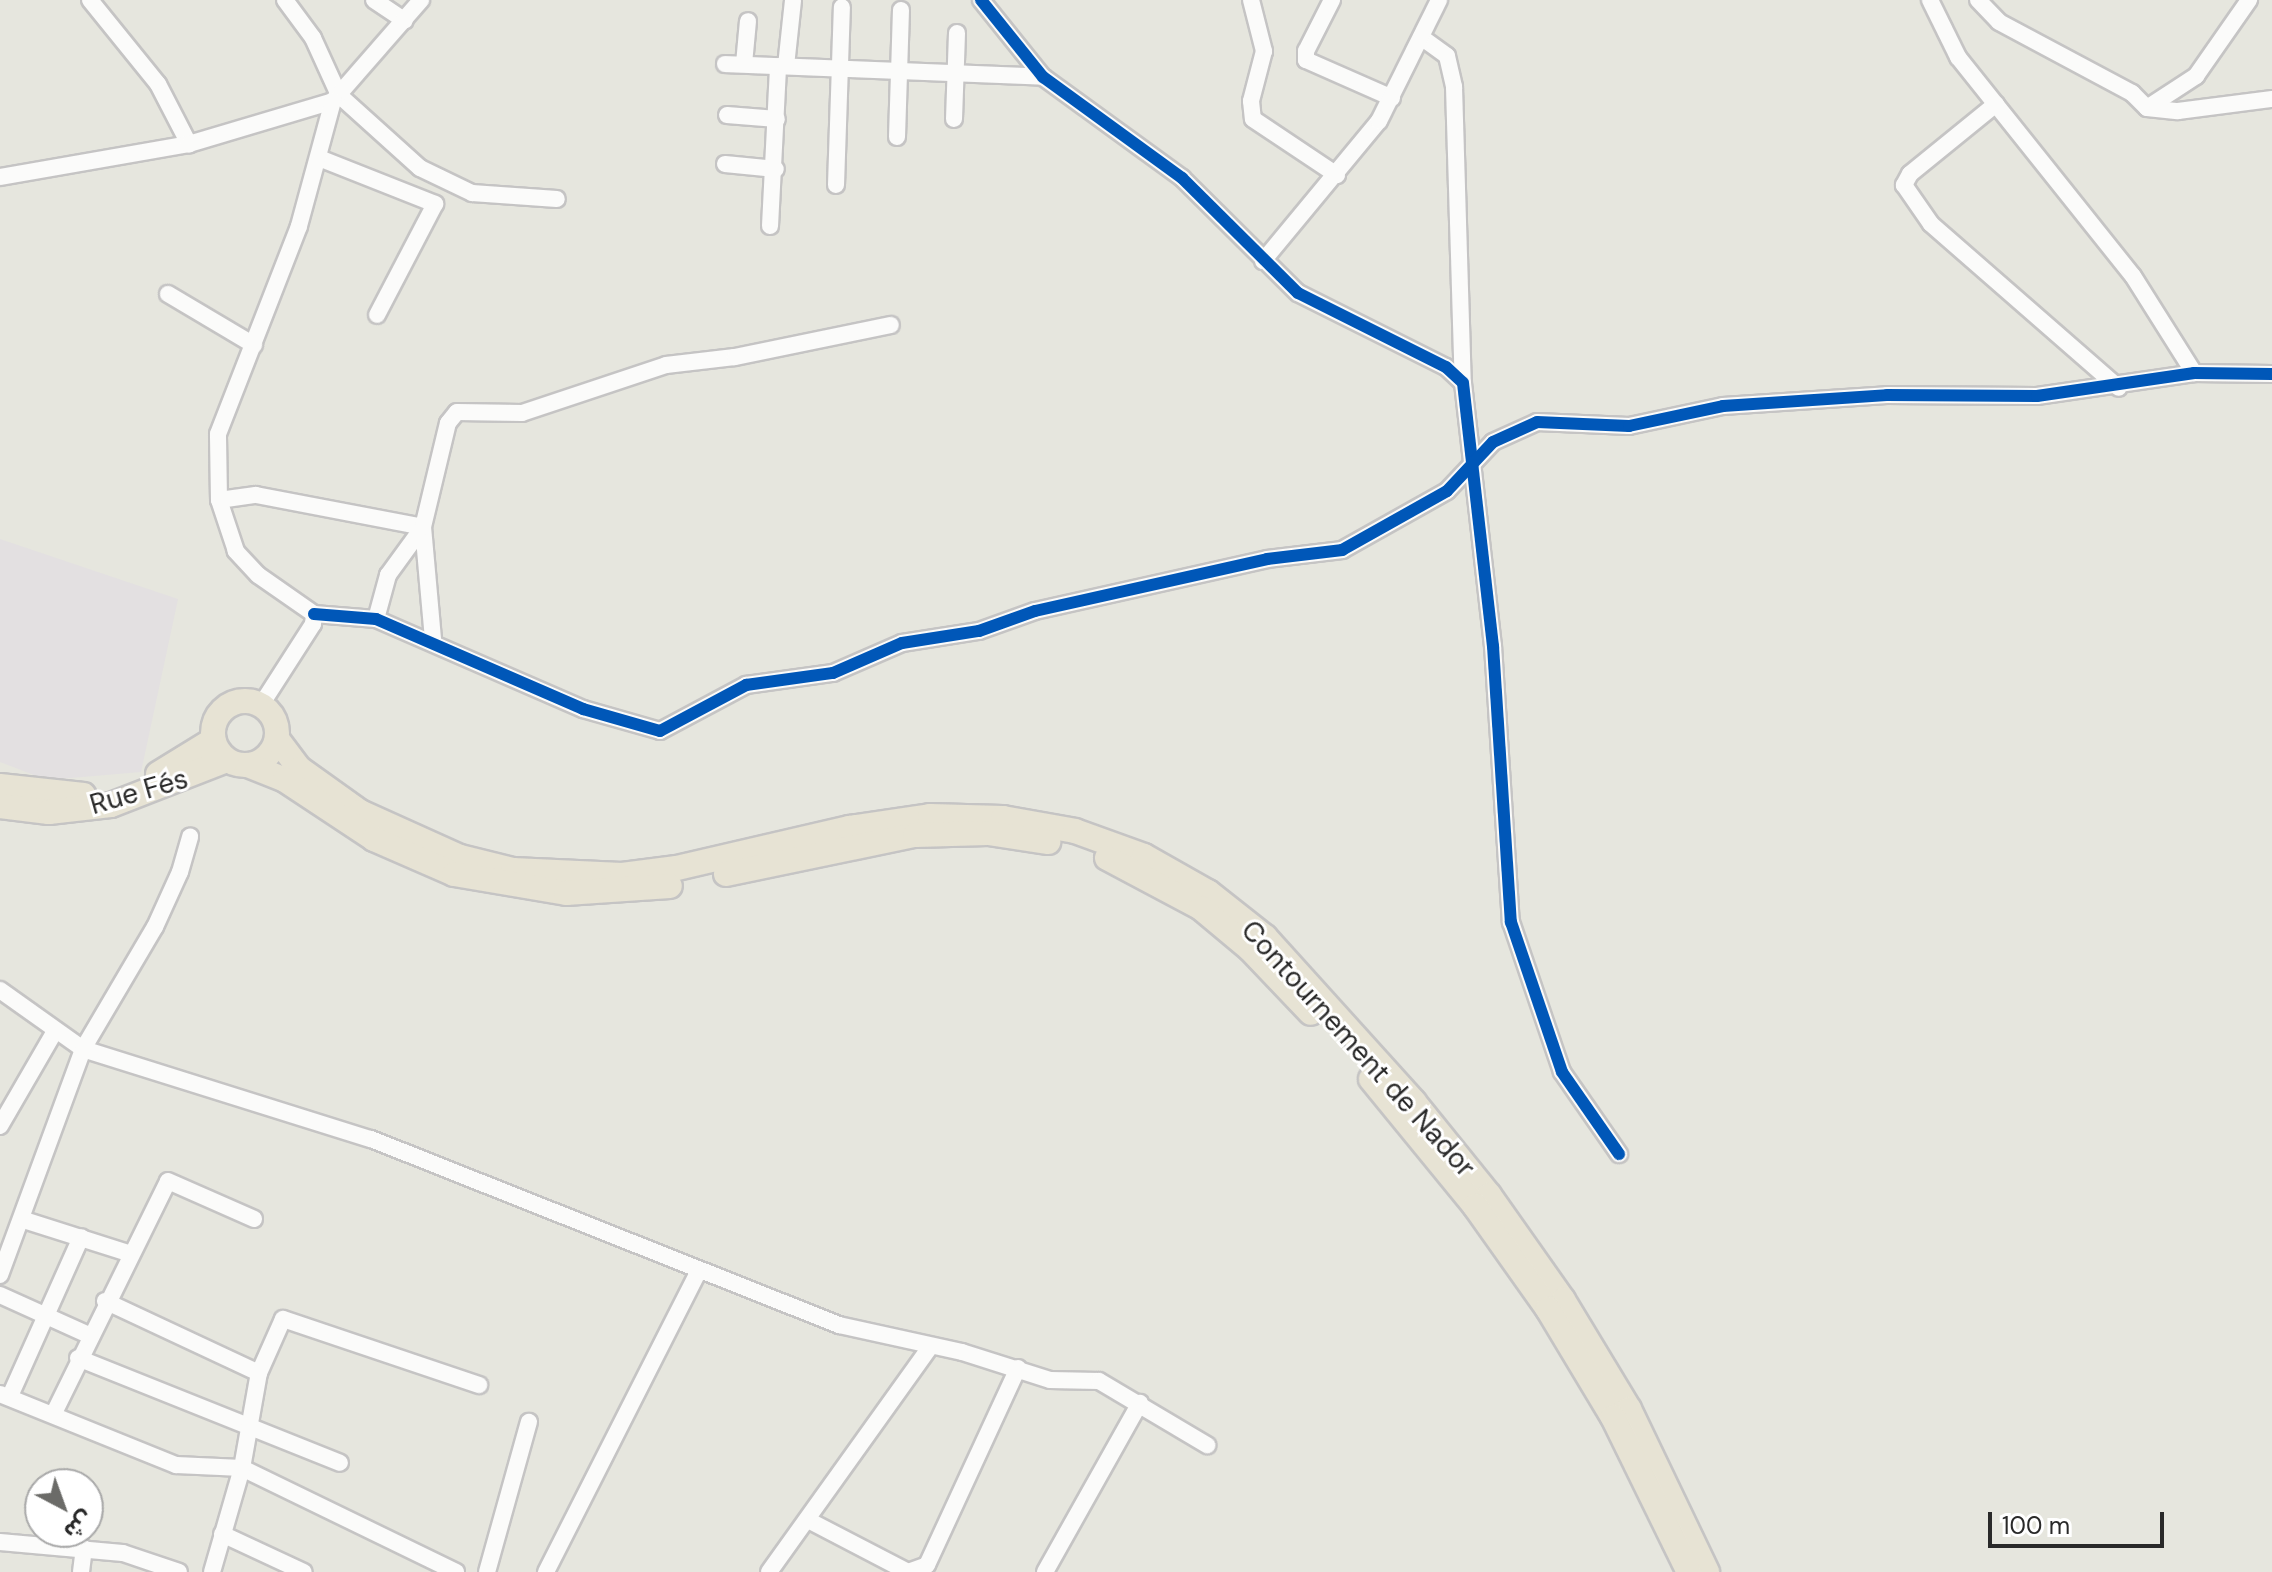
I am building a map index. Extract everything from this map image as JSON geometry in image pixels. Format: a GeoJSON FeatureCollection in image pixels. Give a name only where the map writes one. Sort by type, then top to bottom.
{"type":"FeatureCollection","features":[{"type":"Feature","properties":{"kind":"highway"},"geometry":{"type":"LineString","coordinates":[[247,701],[261,705],[271,714],[277,739],[271,752],[238,763],[213,740],[220,712],[247,701]]}},
{"type":"Feature","properties":{"kind":"highway","name":"Contournement de Nador"},"geometry":{"type":"LineString","coordinates":[[277,739],[300,769],[360,812],[460,857],[513,870],[622,875],[677,868],[849,828],[930,816],[1003,818],[1075,831],[1144,856],[1208,892],[1265,937],[1414,1102],[1489,1195],[1563,1300],[1629,1409],[1707,1572]]}},
{"type":"Feature","properties":{"kind":"highway","name":"Rue Fés"},"geometry":{"type":"LineString","coordinates":[[0,786],[80,796],[140,782],[181,765],[213,740]]}},
{"type":"Feature","properties":{"kind":"highway","name":"Contournement de Nador"},"geometry":{"type":"LineString","coordinates":[[238,763],[285,780],[350,826],[401,853],[454,874],[539,891],[623,892],[895,837],[973,833],[1079,849],[1172,890],[1228,928],[1271,971],[1402,1115],[1475,1206],[1585,1368],[1645,1477],[1689,1572]]}},
{"type":"Feature","properties":{"kind":"highway","name":"Rue Fés"},"geometry":{"type":"LineString","coordinates":[[0,806],[49,812],[111,805],[238,763]]}},
{"type":"Feature","properties":{"kind":"street"},"geometry":{"type":"LineString","coordinates":[[90,0],[158,84],[189,144]]}},
{"type":"Feature","properties":{"kind":"street"},"geometry":{"type":"LineString","coordinates":[[285,0],[313,38],[336,98],[395,149],[451,186],[486,196],[557,199]]}},
{"type":"Feature","properties":{"kind":"street"},"geometry":{"type":"LineString","coordinates":[[374,0],[405,21]]}},
{"type":"Feature","properties":{"kind":"street"},"geometry":{"type":"LineString","coordinates":[[421,0],[336,98],[319,158],[254,345],[218,434],[219,500],[232,543],[249,567],[313,619],[376,619],[433,640],[583,709],[642,730],[660,731],[746,685],[833,673],[902,643],[979,631],[1049,607],[1267,559],[1342,550],[1447,491],[1493,442],[1554,419],[1629,426],[1694,408],[1887,395],[2037,396],[2119,388],[2194,373],[2272,374]]}},
{"type":"Feature","properties":{"kind":"street"},"geometry":{"type":"LineString","coordinates":[[770,226],[782,66],[793,0]]}},
{"type":"Feature","properties":{"kind":"street"},"geometry":{"type":"LineString","coordinates":[[981,0],[1043,77],[1182,178],[1298,293],[1446,367],[1463,383]]}},
{"type":"Feature","properties":{"kind":"street"},"geometry":{"type":"LineString","coordinates":[[1251,0],[1264,51],[1251,101],[1253,119],[1337,175]]}},
{"type":"Feature","properties":{"kind":"street"},"geometry":{"type":"LineString","coordinates":[[1332,0],[1306,51],[1306,60],[1392,98]]}},
{"type":"Feature","properties":{"kind":"street"},"geometry":{"type":"LineString","coordinates":[[1263,261],[1337,175],[1392,98],[1439,0]]}},
{"type":"Feature","properties":{"kind":"street"},"geometry":{"type":"LineString","coordinates":[[1930,0],[1958,57],[2133,276],[2194,373]]}},
{"type":"Feature","properties":{"kind":"street"},"geometry":{"type":"LineString","coordinates":[[1978,0],[1999,22],[2132,93],[2147,108],[2178,111],[2272,99]]}},
{"type":"Feature","properties":{"kind":"street"},"geometry":{"type":"LineString","coordinates":[[2147,108],[2196,76],[2249,0]]}},
{"type":"Feature","properties":{"kind":"street"},"geometry":{"type":"LineString","coordinates":[[836,185],[842,7]]}},
{"type":"Feature","properties":{"kind":"street"},"geometry":{"type":"LineString","coordinates":[[897,137],[901,10]]}},
{"type":"Feature","properties":{"kind":"street"},"geometry":{"type":"LineString","coordinates":[[744,64],[748,21]]}},
{"type":"Feature","properties":{"kind":"street"},"geometry":{"type":"LineString","coordinates":[[954,119],[957,33]]}},
{"type":"Feature","properties":{"kind":"street"},"geometry":{"type":"LineString","coordinates":[[1421,37],[1447,56],[1454,87],[1463,383],[1499,711],[1511,922],[1562,1072],[1619,1154]]}},
{"type":"Feature","properties":{"kind":"street"},"geometry":{"type":"LineString","coordinates":[[725,64],[1043,77]]}},
{"type":"Feature","properties":{"kind":"street"},"geometry":{"type":"LineString","coordinates":[[0,177],[189,144],[336,98]]}},
{"type":"Feature","properties":{"kind":"street"},"geometry":{"type":"LineString","coordinates":[[1996,104],[1910,174],[1904,185],[1931,224],[2119,388]]}},
{"type":"Feature","properties":{"kind":"street"},"geometry":{"type":"LineString","coordinates":[[727,115],[777,119]]}},
{"type":"Feature","properties":{"kind":"street"},"geometry":{"type":"LineString","coordinates":[[319,158],[435,204],[377,315]]}},
{"type":"Feature","properties":{"kind":"street"},"geometry":{"type":"LineString","coordinates":[[725,164],[776,169]]}},
{"type":"Feature","properties":{"kind":"street"},"geometry":{"type":"LineString","coordinates":[[168,294],[254,345]]}},
{"type":"Feature","properties":{"kind":"street"},"geometry":{"type":"LineString","coordinates":[[433,640],[423,527],[448,423],[457,412],[522,413],[666,365],[735,357],[891,325]]}},
{"type":"Feature","properties":{"kind":"street"},"geometry":{"type":"LineString","coordinates":[[219,500],[256,495],[423,527]]}},
{"type":"Feature","properties":{"kind":"street"},"geometry":{"type":"LineString","coordinates":[[376,619],[388,575],[423,527]]}},
{"type":"Feature","properties":{"kind":"street"},"geometry":{"type":"LineString","coordinates":[[261,705],[313,619]]}},
{"type":"Feature","properties":{"kind":"street"},"geometry":{"type":"LineString","coordinates":[[0,1275],[24,1220],[83,1049],[155,927],[180,872],[190,836]]}},
{"type":"Feature","properties":{"kind":"street"},"geometry":{"type":"LineString","coordinates":[[0,990],[54,1033],[83,1049],[371,1139],[584,1220],[698,1273],[839,1325],[1018,1368],[1059,1382],[1099,1381],[1207,1445]]}},
{"type":"Feature","properties":{"kind":"street"},"geometry":{"type":"LineString","coordinates":[[0,1126],[54,1033]]}},
{"type":"Feature","properties":{"kind":"street"},"geometry":{"type":"LineString","coordinates":[[54,1413],[105,1301],[170,1180],[254,1219]]}},
{"type":"Feature","properties":{"kind":"street"},"geometry":{"type":"LineString","coordinates":[[24,1220],[131,1254]]}},
{"type":"Feature","properties":{"kind":"street"},"geometry":{"type":"LineString","coordinates":[[81,1237],[48,1313],[5,1395],[176,1465],[242,1468],[456,1572]]}},
{"type":"Feature","properties":{"kind":"street"},"geometry":{"type":"LineString","coordinates":[[546,1572],[698,1273]]}},
{"type":"Feature","properties":{"kind":"street"},"geometry":{"type":"LineString","coordinates":[[0,1295],[48,1313],[91,1336]]}},
{"type":"Feature","properties":{"kind":"street"},"geometry":{"type":"LineString","coordinates":[[105,1301],[259,1373]]}},
{"type":"Feature","properties":{"kind":"street"},"geometry":{"type":"LineString","coordinates":[[212,1572],[242,1468],[246,1427],[259,1373],[276,1328],[289,1318],[479,1385]]}},
{"type":"Feature","properties":{"kind":"street"},"geometry":{"type":"LineString","coordinates":[[769,1572],[931,1346]]}},
{"type":"Feature","properties":{"kind":"street"},"geometry":{"type":"LineString","coordinates":[[78,1358],[340,1463]]}},
{"type":"Feature","properties":{"kind":"street"},"geometry":{"type":"LineString","coordinates":[[808,1520],[908,1572],[927,1565],[1018,1368]]}},
{"type":"Feature","properties":{"kind":"street"},"geometry":{"type":"LineString","coordinates":[[1045,1572],[1140,1403]]}},
{"type":"Feature","properties":{"kind":"street"},"geometry":{"type":"LineString","coordinates":[[487,1572],[529,1422]]}},
{"type":"Feature","properties":{"kind":"street"},"geometry":{"type":"LineString","coordinates":[[222,1534],[304,1572]]}},
{"type":"Feature","properties":{"kind":"street"},"geometry":{"type":"LineString","coordinates":[[0,1542],[24,1544]]}},
{"type":"Feature","properties":{"kind":"street"},"geometry":{"type":"LineString","coordinates":[[81,1572],[84,1548],[123,1553],[179,1572]]}},
{"type":"Feature","properties":{"kind":"shaded area"},"geometry":{"type":"Polygon","coordinates":[[[0,539],[178,599],[141,772],[47,780],[0,762],[0,539]]]}},
{"type":"Feature","properties":{"kind":"cycle path"},"geometry":{"type":"LineString","coordinates":[[981,0],[1043,77],[1182,178],[1298,293],[1446,367],[1463,383],[1493,646],[1511,922],[1562,1072],[1619,1154]]}},
{"type":"Feature","properties":{"kind":"cycle path"},"geometry":{"type":"LineString","coordinates":[[314,614],[376,619],[583,709],[660,731],[746,685],[833,673],[902,643],[979,631],[1035,611],[1267,559],[1342,550],[1447,491],[1493,442],[1537,422],[1629,426],[1723,406],[1887,395],[2037,396],[2194,373],[2272,374]]}}]}
